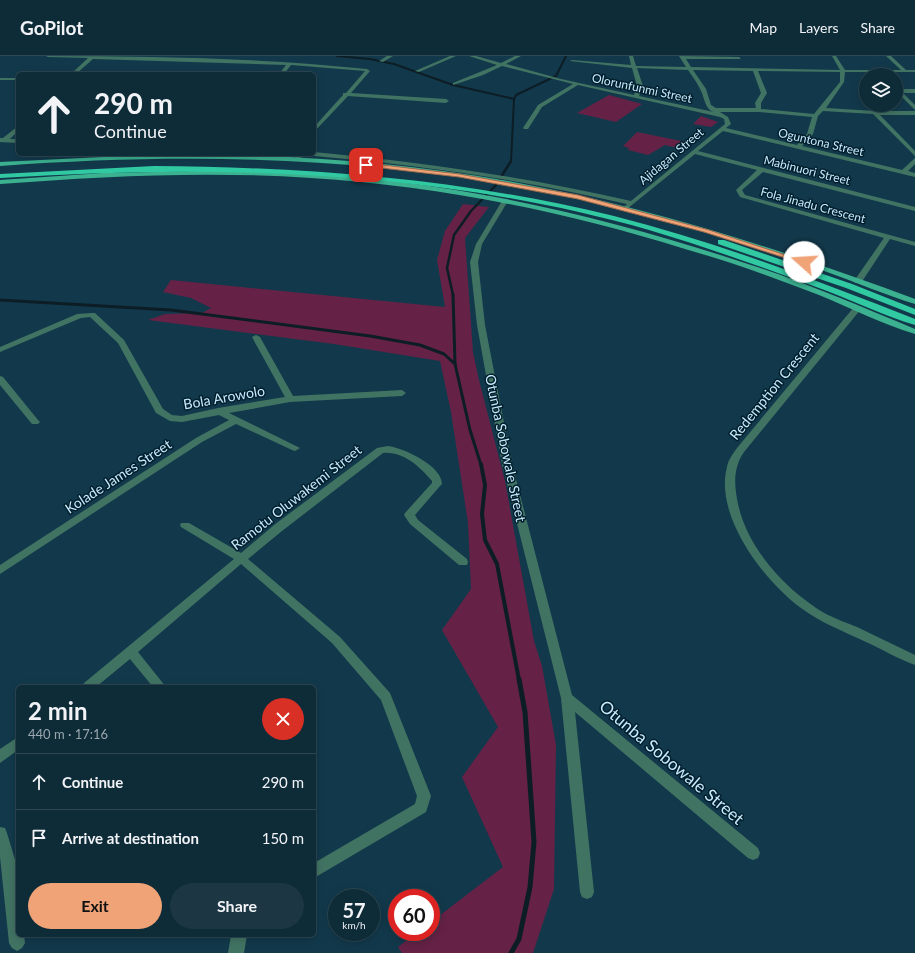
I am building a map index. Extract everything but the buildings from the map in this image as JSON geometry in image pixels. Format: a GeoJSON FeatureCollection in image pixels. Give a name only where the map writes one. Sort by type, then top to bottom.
{"type":"FeatureCollection","features":[{"type":"Feature","properties":{"kind":"highway"},"geometry":{"type":"LineString","coordinates":[[0,171],[123,164],[246,163],[360,169],[476,187],[613,219],[667,234],[785,273],[915,322]]}},
{"type":"Feature","properties":{"kind":"highway"},"geometry":{"type":"LineString","coordinates":[[0,176],[130,169],[284,170],[372,176],[476,187]]}},
{"type":"Feature","properties":{"kind":"highway"},"geometry":{"type":"LineString","coordinates":[[502,193],[596,207],[697,234],[763,256],[915,312]]}},
{"type":"Feature","properties":{"kind":"main road"},"geometry":{"type":"LineString","coordinates":[[0,164],[156,156],[298,157],[394,167],[502,193],[567,214],[674,243],[786,280],[915,332]]}},
{"type":"Feature","properties":{"kind":"main road"},"geometry":{"type":"LineString","coordinates":[[0,182],[108,174],[262,174],[476,187]]}},
{"type":"Feature","properties":{"kind":"main road"},"geometry":{"type":"LineString","coordinates":[[502,193],[578,197],[626,209],[769,250],[915,302]]}},
{"type":"Feature","properties":{"kind":"street"},"geometry":{"type":"LineString","coordinates":[[48,56],[290,63],[367,70],[368,71],[346,94],[322,117],[316,127]]}},
{"type":"Feature","properties":{"kind":"street"},"geometry":{"type":"LineString","coordinates":[[381,61],[391,56]]}},
{"type":"Feature","properties":{"kind":"street"},"geometry":{"type":"LineString","coordinates":[[418,71],[454,56]]}},
{"type":"Feature","properties":{"kind":"street","name":"Olorunfunmi Street"},"geometry":{"type":"LineString","coordinates":[[471,56],[551,78],[720,115]]}},
{"type":"Feature","properties":{"kind":"street"},"geometry":{"type":"LineString","coordinates":[[455,84],[519,56]]}},
{"type":"Feature","properties":{"kind":"street"},"geometry":{"type":"LineString","coordinates":[[631,56],[640,86],[636,96]]}},
{"type":"Feature","properties":{"kind":"street"},"geometry":{"type":"LineString","coordinates":[[798,148],[810,134],[815,116],[822,110],[842,82],[843,70],[834,56]]}},
{"type":"Feature","properties":{"kind":"street"},"geometry":{"type":"LineString","coordinates":[[888,56],[905,71],[915,71]]}},
{"type":"Feature","properties":{"kind":"street"},"geometry":{"type":"LineString","coordinates":[[75,72],[92,57]]}},
{"type":"Feature","properties":{"kind":"street"},"geometry":{"type":"LineString","coordinates":[[681,57],[739,58]]}},
{"type":"Feature","properties":{"kind":"street"},"geometry":{"type":"LineString","coordinates":[[681,57],[703,89],[712,110],[728,121],[728,124],[723,128]]}},
{"type":"Feature","properties":{"kind":"street"},"geometry":{"type":"LineString","coordinates":[[572,61],[635,67],[859,70]]}},
{"type":"Feature","properties":{"kind":"street"},"geometry":{"type":"LineString","coordinates":[[283,72],[290,63]]}},
{"type":"Feature","properties":{"kind":"street"},"geometry":{"type":"LineString","coordinates":[[754,69],[762,83],[764,93],[758,103],[759,110]]}},
{"type":"Feature","properties":{"kind":"street"},"geometry":{"type":"LineString","coordinates":[[0,79],[16,79]]}},
{"type":"Feature","properties":{"kind":"street"},"geometry":{"type":"LineString","coordinates":[[526,128],[540,106],[577,84]]}},
{"type":"Feature","properties":{"kind":"street"},"geometry":{"type":"LineString","coordinates":[[903,90],[915,91]]}},
{"type":"Feature","properties":{"kind":"street"},"geometry":{"type":"LineString","coordinates":[[346,94],[446,101]]}},
{"type":"Feature","properties":{"kind":"street"},"geometry":{"type":"LineString","coordinates":[[903,95],[915,108]]}},
{"type":"Feature","properties":{"kind":"street"},"geometry":{"type":"LineString","coordinates":[[712,110],[759,110],[815,116]]}},
{"type":"Feature","properties":{"kind":"street"},"geometry":{"type":"LineString","coordinates":[[822,110],[875,113],[915,113]]}},
{"type":"Feature","properties":{"kind":"street"},"geometry":{"type":"LineString","coordinates":[[875,113],[915,154]]}},
{"type":"Feature","properties":{"kind":"street","name":"Oguntona Street"},"geometry":{"type":"LineString","coordinates":[[723,128],[798,148],[915,175]]}},
{"type":"Feature","properties":{"kind":"street","name":"Ajidagan Street"},"geometry":{"type":"LineString","coordinates":[[626,209],[723,128]]}},
{"type":"Feature","properties":{"kind":"street"},"geometry":{"type":"LineString","coordinates":[[3,140],[16,130]]}},
{"type":"Feature","properties":{"kind":"street"},"geometry":{"type":"LineString","coordinates":[[3,140],[16,140]]}},
{"type":"Feature","properties":{"kind":"street","name":"Mabinuori Street"},"geometry":{"type":"LineString","coordinates":[[694,152],[915,209]]}},
{"type":"Feature","properties":{"kind":"street"},"geometry":{"type":"LineString","coordinates":[[316,154],[430,165],[491,173],[632,203]]}},
{"type":"Feature","properties":{"kind":"street"},"geometry":{"type":"LineString","coordinates":[[904,172],[915,160]]}},
{"type":"Feature","properties":{"kind":"street","name":"Fola Jinadu Crescent"},"geometry":{"type":"LineString","coordinates":[[762,169],[739,190],[742,196],[915,244]]}},
{"type":"Feature","properties":{"kind":"street","name":"Otunba Sobowale Street"},"geometry":{"type":"LineString","coordinates":[[502,193],[479,244],[474,262],[481,325],[507,464],[567,698],[587,892]]}},
{"type":"Feature","properties":{"kind":"street"},"geometry":{"type":"LineString","coordinates":[[858,281],[889,236]]}},
{"type":"Feature","properties":{"kind":"street","name":"Redemption Crescent"},"geometry":{"type":"LineString","coordinates":[[857,309],[740,450],[731,467],[731,490],[737,517],[748,542],[779,582],[821,616],[915,660]]}},
{"type":"Feature","properties":{"kind":"street","name":"Bola Arowolo"},"geometry":{"type":"LineString","coordinates":[[0,350],[80,316],[92,315],[121,342],[159,411],[170,418],[182,418],[290,399],[402,393]]}},
{"type":"Feature","properties":{"kind":"street"},"geometry":{"type":"LineString","coordinates":[[256,337],[290,399]]}},
{"type":"Feature","properties":{"kind":"street"},"geometry":{"type":"LineString","coordinates":[[0,380],[35,422]]}},
{"type":"Feature","properties":{"kind":"street"},"geometry":{"type":"LineString","coordinates":[[218,411],[295,448]]}},
{"type":"Feature","properties":{"kind":"street","name":"Kolade James Street"},"geometry":{"type":"LineString","coordinates":[[0,570],[199,440],[236,420]]}},
{"type":"Feature","properties":{"kind":"street","name":"Ramotu Oluwakemi Street"},"geometry":{"type":"LineString","coordinates":[[90,685],[278,528],[380,450],[394,448],[410,456],[437,480],[437,484],[409,516],[414,522],[463,562]]}},
{"type":"Feature","properties":{"kind":"street"},"geometry":{"type":"LineString","coordinates":[[185,525],[242,559],[336,640],[386,697],[424,796],[421,808],[316,870]]}},
{"type":"Feature","properties":{"kind":"street"},"geometry":{"type":"LineString","coordinates":[[131,652],[158,685]]}},
{"type":"Feature","properties":{"kind":"street","name":"Otunba Sobowale Street"},"geometry":{"type":"LineString","coordinates":[[567,698],[753,853]]}},
{"type":"Feature","properties":{"kind":"street"},"geometry":{"type":"LineString","coordinates":[[0,757],[16,745]]}},
{"type":"Feature","properties":{"kind":"street"},"geometry":{"type":"LineString","coordinates":[[0,833],[9,863],[16,929]]}},
{"type":"Feature","properties":{"kind":"street"},"geometry":{"type":"LineString","coordinates":[[17,937],[17,943]]}},
{"type":"Feature","properties":{"kind":"street"},"geometry":{"type":"LineString","coordinates":[[236,953],[239,937]]}},
{"type":"Feature","properties":{"kind":"shaded area"},"geometry":{"type":"Polygon","coordinates":[[[609,95],[642,104],[616,122],[577,113],[609,95]]]}},
{"type":"Feature","properties":{"kind":"shaded area"},"geometry":{"type":"Polygon","coordinates":[[[701,116],[718,122],[711,127],[693,124],[701,116]]]}},
{"type":"Feature","properties":{"kind":"shaded area"},"geometry":{"type":"Polygon","coordinates":[[[637,132],[691,143],[686,150],[665,145],[648,155],[628,150],[629,148],[623,146],[637,132]]]}},
{"type":"Feature","properties":{"kind":"shaded area"},"geometry":{"type":"Polygon","coordinates":[[[463,204],[489,207],[465,238],[473,352],[505,481],[534,641],[542,666],[556,745],[554,889],[533,953],[402,953],[398,947],[406,941],[440,941],[440,915],[503,867],[462,777],[498,727],[442,630],[471,589],[468,523],[451,412],[440,361],[334,344],[148,320],[165,314],[202,313],[211,308],[191,298],[163,292],[171,280],[445,307],[437,260],[445,231],[463,204]]]}},
{"type":"Feature","properties":{"kind":"waterway"},"geometry":{"type":"LineString","coordinates":[[337,56],[370,59],[394,64],[453,85],[514,99]]}},
{"type":"Feature","properties":{"kind":"waterway"},"geometry":{"type":"LineString","coordinates":[[514,99],[516,95],[556,76],[566,56]]}},
{"type":"Feature","properties":{"kind":"waterway"},"geometry":{"type":"LineString","coordinates":[[511,162],[514,99]]}},
{"type":"Feature","properties":{"kind":"waterway"},"geometry":{"type":"LineString","coordinates":[[453,295],[447,268],[454,235],[471,211],[496,185],[511,161]]}},
{"type":"Feature","properties":{"kind":"waterway"},"geometry":{"type":"LineString","coordinates":[[453,294],[455,364]]}},
{"type":"Feature","properties":{"kind":"waterway"},"geometry":{"type":"LineString","coordinates":[[0,300],[171,310],[370,336],[420,345],[444,354],[455,364]]}},
{"type":"Feature","properties":{"kind":"waterway"},"geometry":{"type":"LineString","coordinates":[[455,364],[470,430],[481,465]]}},
{"type":"Feature","properties":{"kind":"waterway"},"geometry":{"type":"LineString","coordinates":[[481,464],[485,485],[482,514],[485,540],[497,564],[519,680]]}},
{"type":"Feature","properties":{"kind":"waterway"},"geometry":{"type":"LineString","coordinates":[[511,953],[519,939],[530,887],[534,842],[525,712],[519,679]]}},
{"type":"Feature","properties":{"kind":"route"},"geometry":{"type":"LineString","coordinates":[[366,165],[459,175],[578,197],[707,231],[804,262]]}}]}
